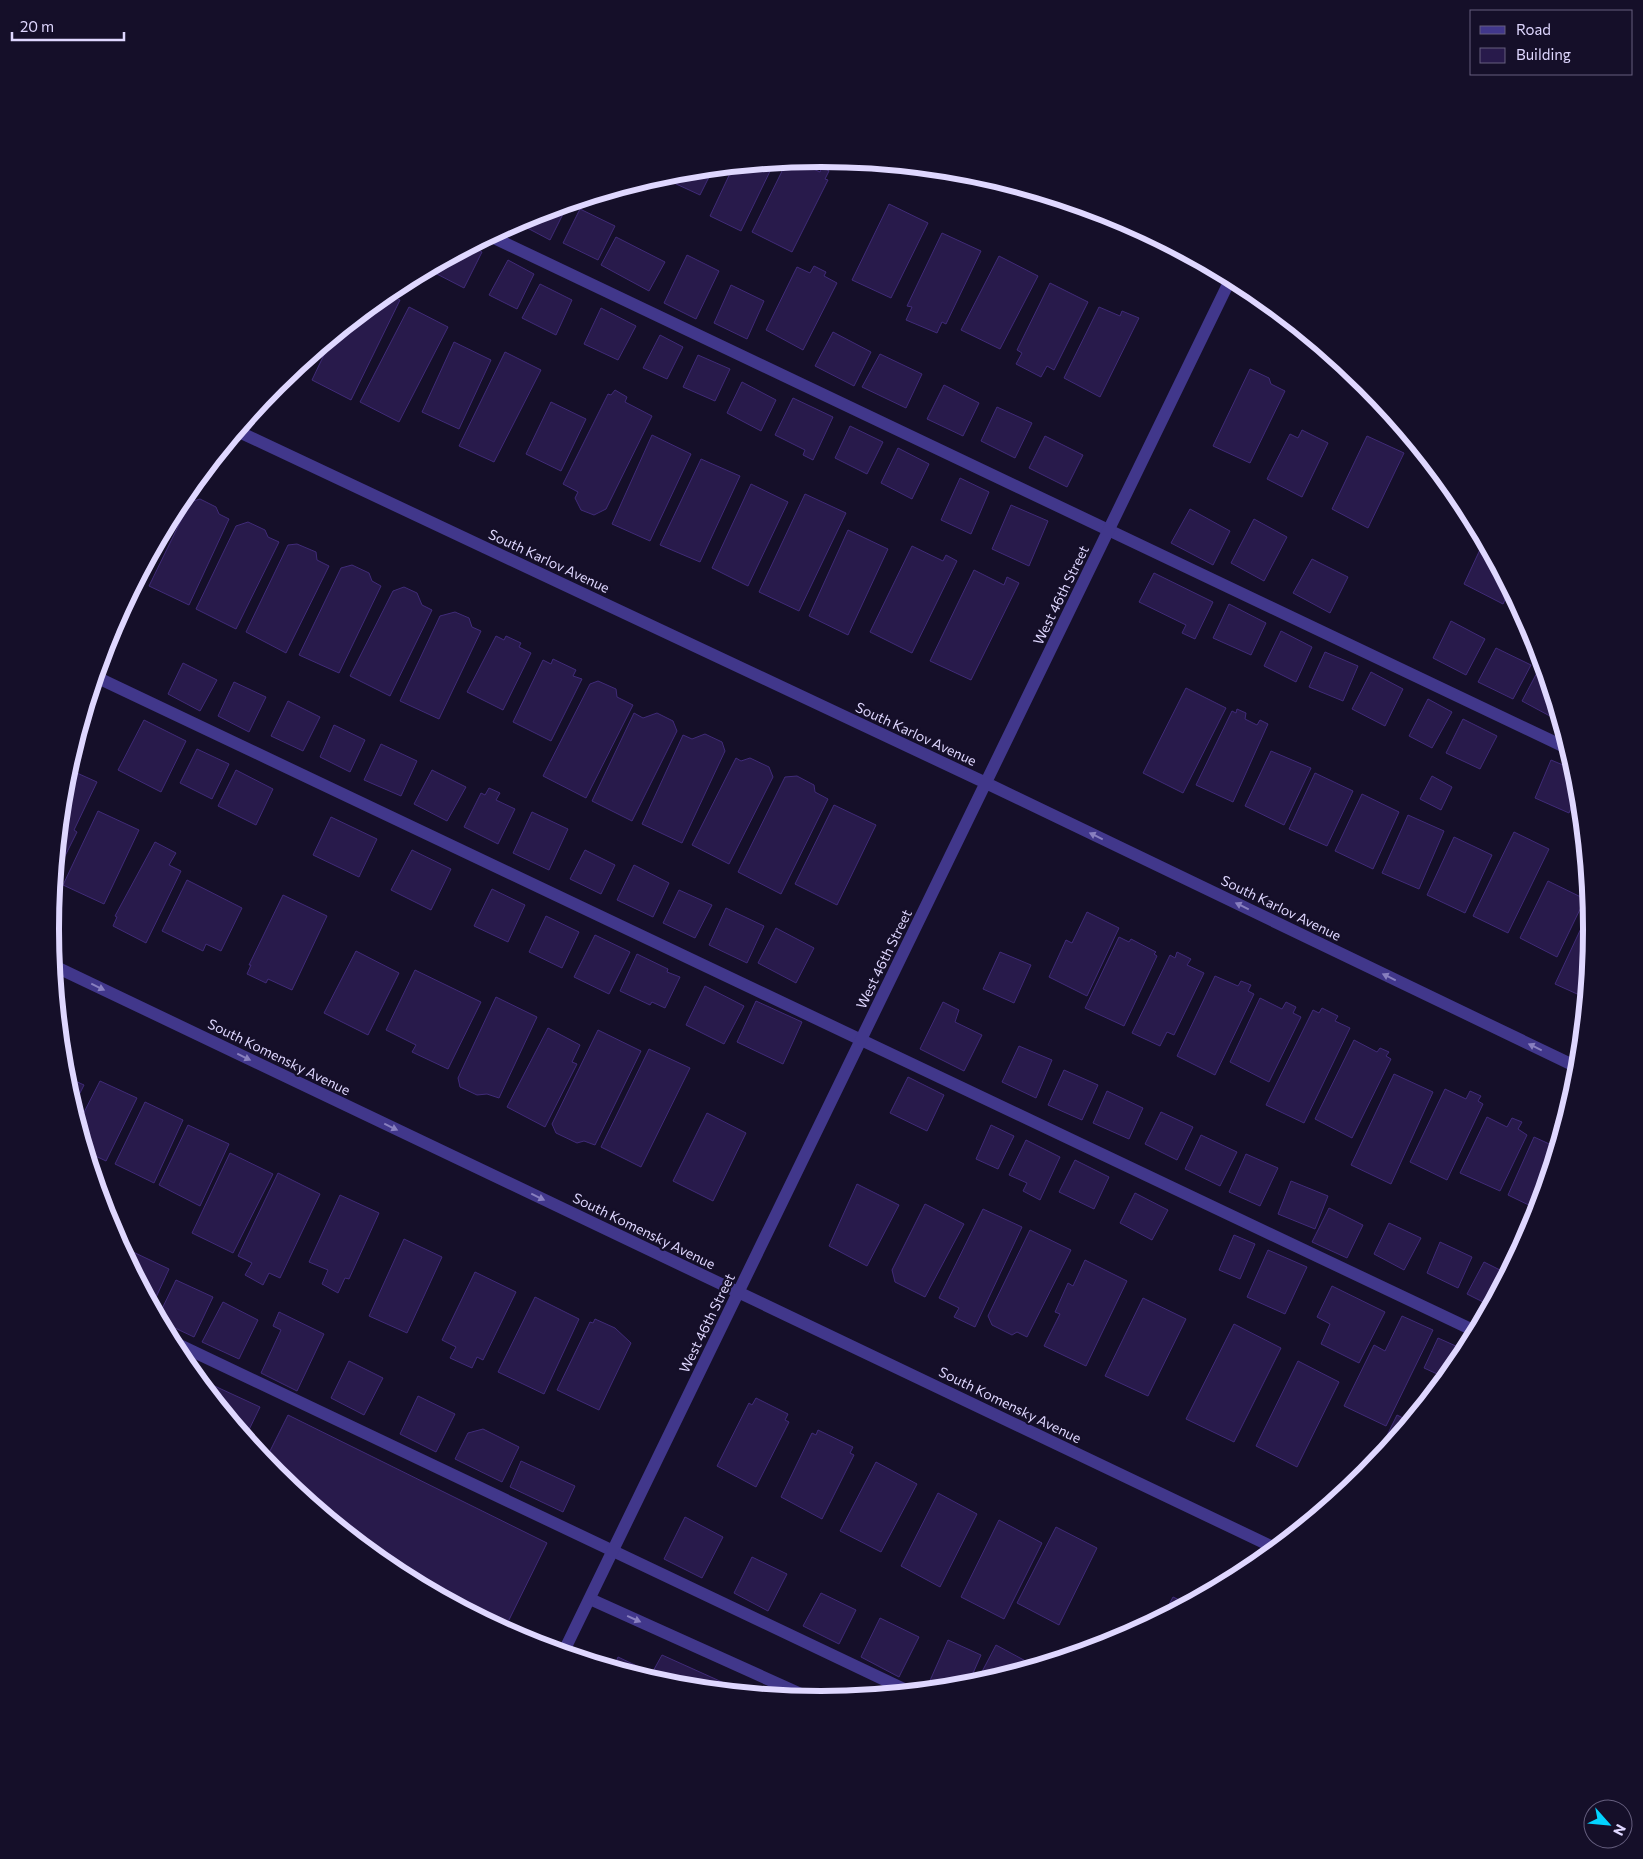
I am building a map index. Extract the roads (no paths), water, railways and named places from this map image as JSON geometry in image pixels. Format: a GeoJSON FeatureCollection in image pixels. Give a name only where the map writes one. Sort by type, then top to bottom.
{"type":"FeatureCollection","features":[{"type":"Feature","properties":{"kind":"street"},"geometry":{"type":"LineString","coordinates":[[497,239],[1561,745]]}},
{"type":"Feature","properties":{"kind":"street","name":"West 46th Street"},"geometry":{"type":"LineString","coordinates":[[566,1648],[1228,284]]}},
{"type":"Feature","properties":{"kind":"street","name":"South Karlov Avenue"},"geometry":{"type":"LineString","coordinates":[[243,433],[986,783],[1572,1065]]}},
{"type":"Feature","properties":{"kind":"street"},"geometry":{"type":"LineString","coordinates":[[101,679],[1471,1329]]}},
{"type":"Feature","properties":{"kind":"street","name":"South Komensky Avenue"},"geometry":{"type":"LineString","coordinates":[[60,969],[1271,1546]]}},
{"type":"Feature","properties":{"kind":"street"},"geometry":{"type":"LineString","coordinates":[[183,1347],[901,1688]]}},
{"type":"Feature","properties":{"kind":"street"},"geometry":{"type":"LineString","coordinates":[[590,1599],[795,1691]]}}]}
